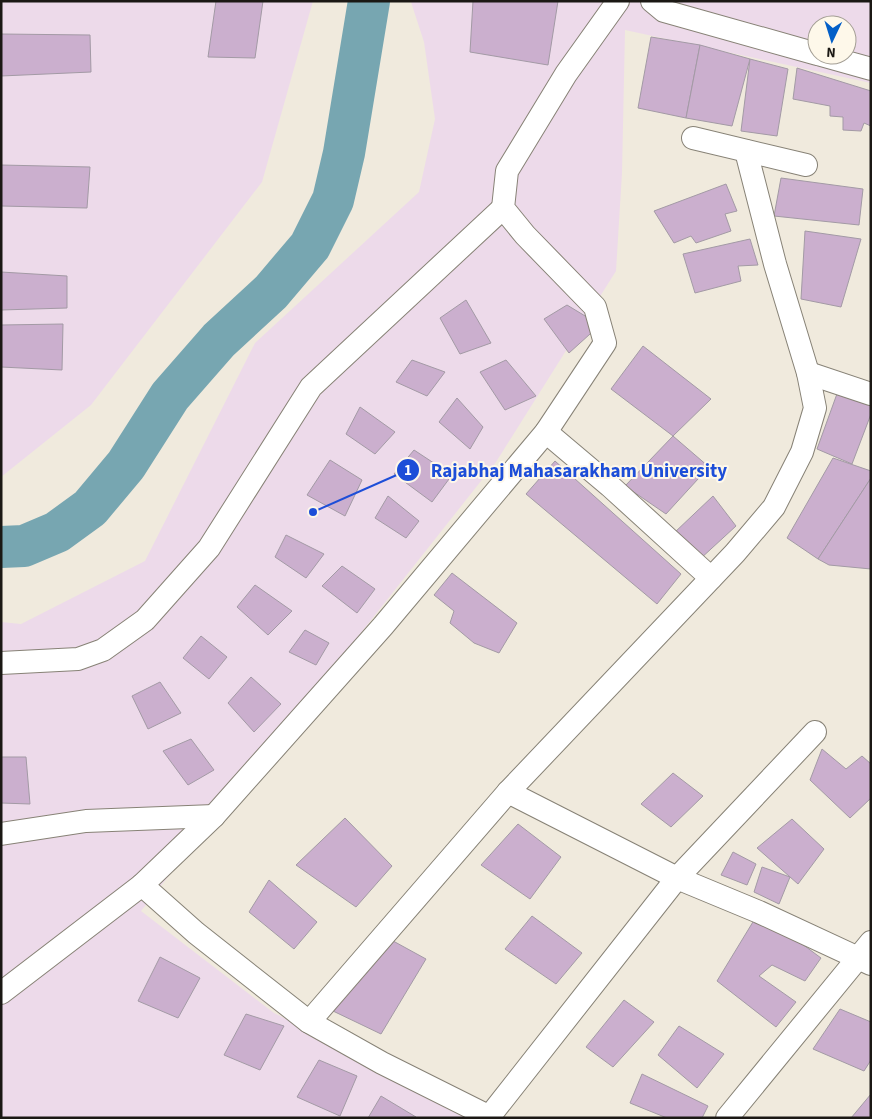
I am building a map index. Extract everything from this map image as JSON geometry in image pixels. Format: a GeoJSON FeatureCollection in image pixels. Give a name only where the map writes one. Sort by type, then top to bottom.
{"type":"FeatureCollection","features":[{"type":"Feature","properties":{"kind":"street"},"geometry":{"type":"LineString","coordinates":[[1,662],[78,658],[103,650],[145,620],[209,548],[311,386],[503,208],[507,171],[566,74],[618,1]]}},
{"type":"Feature","properties":{"kind":"street"},"geometry":{"type":"LineString","coordinates":[[652,1],[664,11],[807,51]]}},
{"type":"Feature","properties":{"kind":"street"},"geometry":{"type":"LineString","coordinates":[[857,65],[871,69]]}},
{"type":"Feature","properties":{"kind":"street"},"geometry":{"type":"LineString","coordinates":[[692,138],[806,165]]}},
{"type":"Feature","properties":{"kind":"street"},"geometry":{"type":"LineString","coordinates":[[310,1022],[508,792],[711,578],[774,507],[802,452],[815,408],[808,373],[775,264],[746,151]]}},
{"type":"Feature","properties":{"kind":"street"},"geometry":{"type":"LineString","coordinates":[[1,993],[142,885],[214,816],[383,626],[546,432],[605,343],[595,307],[525,235],[503,208]]}},
{"type":"Feature","properties":{"kind":"street"},"geometry":{"type":"LineString","coordinates":[[808,373],[871,394]]}},
{"type":"Feature","properties":{"kind":"street"},"geometry":{"type":"LineString","coordinates":[[546,432],[610,486],[711,578]]}},
{"type":"Feature","properties":{"kind":"street"},"geometry":{"type":"LineString","coordinates":[[142,885],[196,933],[310,1022],[382,1063],[490,1117],[677,878],[815,732]]}},
{"type":"Feature","properties":{"kind":"street"},"geometry":{"type":"LineString","coordinates":[[508,792],[677,878],[866,954],[727,1118]]}},
{"type":"Feature","properties":{"kind":"street"},"geometry":{"type":"LineString","coordinates":[[1,834],[86,821],[214,816]]}},
{"type":"Feature","properties":{"kind":"shaded area"},"geometry":{"type":"Polygon","coordinates":[[[1,1],[313,1],[262,182],[91,405],[1,477],[1,1]]]}},
{"type":"Feature","properties":{"kind":"shaded area"},"geometry":{"type":"Polygon","coordinates":[[[413,1],[871,1],[871,83],[625,30],[622,173],[616,271],[496,462],[141,911],[274,1013],[485,1118],[1,1118],[1,622],[21,624],[145,561],[255,343],[419,192],[435,119],[424,42],[411,2],[413,1]]]}},
{"type":"Feature","properties":{"kind":"building"},"geometry":{"type":"Polygon","coordinates":[[[216,1],[263,1],[255,58],[208,57],[216,1]]]}},
{"type":"Feature","properties":{"kind":"building"},"geometry":{"type":"Polygon","coordinates":[[[473,1],[558,1],[548,65],[470,52],[473,1]]]}},
{"type":"Feature","properties":{"kind":"building"},"geometry":{"type":"Polygon","coordinates":[[[1,34],[90,35],[91,72],[1,76],[1,34]]]}},
{"type":"Feature","properties":{"kind":"building"},"geometry":{"type":"Polygon","coordinates":[[[651,37],[700,45],[686,118],[638,108],[651,37]]]}},
{"type":"Feature","properties":{"kind":"building"},"geometry":{"type":"Polygon","coordinates":[[[700,45],[750,59],[732,126],[686,118],[700,45]]]}},
{"type":"Feature","properties":{"kind":"building"},"geometry":{"type":"Polygon","coordinates":[[[750,59],[788,69],[777,136],[741,131],[750,59]]]}},
{"type":"Feature","properties":{"kind":"building"},"geometry":{"type":"Polygon","coordinates":[[[797,68],[871,91],[871,126],[864,123],[861,131],[843,130],[843,117],[830,116],[830,106],[793,99],[797,68]]]}},
{"type":"Feature","properties":{"kind":"building"},"geometry":{"type":"Polygon","coordinates":[[[1,165],[90,167],[87,208],[1,206],[1,165]]]}},
{"type":"Feature","properties":{"kind":"building"},"geometry":{"type":"Polygon","coordinates":[[[781,178],[863,189],[859,225],[774,216],[781,178]]]}},
{"type":"Feature","properties":{"kind":"building"},"geometry":{"type":"Polygon","coordinates":[[[726,184],[737,211],[725,214],[731,231],[696,243],[691,236],[674,243],[654,211],[726,184]]]}},
{"type":"Feature","properties":{"kind":"building"},"geometry":{"type":"Polygon","coordinates":[[[805,231],[861,239],[841,307],[801,299],[805,231]]]}},
{"type":"Feature","properties":{"kind":"building"},"geometry":{"type":"Polygon","coordinates":[[[750,239],[758,265],[738,266],[741,281],[695,293],[683,254],[750,239]]]}},
{"type":"Feature","properties":{"kind":"building"},"geometry":{"type":"Polygon","coordinates":[[[1,272],[67,276],[67,308],[1,310],[1,272]]]}},
{"type":"Feature","properties":{"kind":"building"},"geometry":{"type":"Polygon","coordinates":[[[466,300],[491,343],[460,354],[440,318],[466,300]]]}},
{"type":"Feature","properties":{"kind":"building"},"geometry":{"type":"Polygon","coordinates":[[[567,305],[600,325],[569,353],[544,319],[567,305]]]}},
{"type":"Feature","properties":{"kind":"building"},"geometry":{"type":"Polygon","coordinates":[[[63,324],[62,370],[1,367],[1,325],[63,324]]]}},
{"type":"Feature","properties":{"kind":"building"},"geometry":{"type":"Polygon","coordinates":[[[643,346],[711,399],[673,436],[611,389],[643,346]]]}},
{"type":"Feature","properties":{"kind":"building"},"geometry":{"type":"Polygon","coordinates":[[[412,360],[445,372],[427,396],[396,382],[412,360]]]}},
{"type":"Feature","properties":{"kind":"building"},"geometry":{"type":"Polygon","coordinates":[[[506,360],[536,396],[505,410],[480,372],[506,360]]]}},
{"type":"Feature","properties":{"kind":"building"},"geometry":{"type":"Polygon","coordinates":[[[838,391],[871,403],[871,414],[852,464],[817,449],[838,391]]]}},
{"type":"Feature","properties":{"kind":"building"},"geometry":{"type":"Polygon","coordinates":[[[457,398],[483,427],[470,449],[439,422],[457,398]]]}},
{"type":"Feature","properties":{"kind":"building"},"geometry":{"type":"Polygon","coordinates":[[[360,407],[395,432],[375,454],[346,434],[360,407]]]}},
{"type":"Feature","properties":{"kind":"building"},"geometry":{"type":"Polygon","coordinates":[[[673,436],[709,467],[666,514],[625,486],[673,436]]]}},
{"type":"Feature","properties":{"kind":"building"},"geometry":{"type":"Polygon","coordinates":[[[414,450],[452,475],[432,502],[394,474],[414,450]]]}},
{"type":"Feature","properties":{"kind":"building"},"geometry":{"type":"Polygon","coordinates":[[[833,458],[871,471],[871,478],[818,559],[787,538],[833,458]]]}},
{"type":"Feature","properties":{"kind":"building"},"geometry":{"type":"Polygon","coordinates":[[[330,460],[362,480],[345,516],[307,495],[330,460]]]}},
{"type":"Feature","properties":{"kind":"building"},"geometry":{"type":"Polygon","coordinates":[[[555,461],[681,574],[657,604],[526,494],[555,461]]]}},
{"type":"Feature","properties":{"kind":"building"},"geometry":{"type":"Polygon","coordinates":[[[871,478],[871,569],[829,565],[818,559],[871,478]]]}},
{"type":"Feature","properties":{"kind":"building"},"geometry":{"type":"Polygon","coordinates":[[[388,496],[419,521],[406,538],[375,518],[388,496]]]}},
{"type":"Feature","properties":{"kind":"building"},"geometry":{"type":"Polygon","coordinates":[[[713,496],[736,526],[699,560],[674,533],[713,496]]]}},
{"type":"Feature","properties":{"kind":"building"},"geometry":{"type":"Polygon","coordinates":[[[286,535],[324,554],[306,578],[275,557],[286,535]]]}},
{"type":"Feature","properties":{"kind":"building"},"geometry":{"type":"Polygon","coordinates":[[[342,566],[375,589],[357,613],[322,586],[342,566]]]}},
{"type":"Feature","properties":{"kind":"building"},"geometry":{"type":"Polygon","coordinates":[[[452,573],[517,623],[499,653],[474,643],[450,623],[454,611],[434,595],[452,573]]]}},
{"type":"Feature","properties":{"kind":"building"},"geometry":{"type":"Polygon","coordinates":[[[255,585],[292,611],[268,635],[237,607],[255,585]]]}},
{"type":"Feature","properties":{"kind":"building"},"geometry":{"type":"Polygon","coordinates":[[[305,630],[329,643],[316,665],[289,652],[305,630]]]}},
{"type":"Feature","properties":{"kind":"building"},"geometry":{"type":"Polygon","coordinates":[[[201,636],[227,657],[209,679],[183,658],[201,636]]]}},
{"type":"Feature","properties":{"kind":"building"},"geometry":{"type":"Polygon","coordinates":[[[251,677],[281,704],[254,732],[228,703],[251,677]]]}},
{"type":"Feature","properties":{"kind":"building"},"geometry":{"type":"Polygon","coordinates":[[[160,682],[181,713],[148,729],[132,696],[160,682]]]}},
{"type":"Feature","properties":{"kind":"building"},"geometry":{"type":"Polygon","coordinates":[[[191,739],[214,770],[188,785],[163,751],[191,739]]]}},
{"type":"Feature","properties":{"kind":"building"},"geometry":{"type":"Polygon","coordinates":[[[822,749],[846,769],[862,756],[871,764],[871,798],[850,818],[810,780],[822,749]]]}},
{"type":"Feature","properties":{"kind":"building"},"geometry":{"type":"Polygon","coordinates":[[[1,757],[26,757],[30,804],[1,803],[1,757]]]}},
{"type":"Feature","properties":{"kind":"building"},"geometry":{"type":"Polygon","coordinates":[[[673,773],[703,796],[671,827],[641,804],[673,773]]]}},
{"type":"Feature","properties":{"kind":"building"},"geometry":{"type":"Polygon","coordinates":[[[345,818],[392,866],[356,907],[296,865],[345,818]]]}},
{"type":"Feature","properties":{"kind":"building"},"geometry":{"type":"Polygon","coordinates":[[[792,819],[824,849],[798,884],[757,848],[792,819]]]}},
{"type":"Feature","properties":{"kind":"building"},"geometry":{"type":"Polygon","coordinates":[[[518,824],[561,857],[530,899],[481,865],[518,824]]]}},
{"type":"Feature","properties":{"kind":"building"},"geometry":{"type":"Polygon","coordinates":[[[733,852],[756,864],[747,885],[721,875],[733,852]]]}},
{"type":"Feature","properties":{"kind":"building"},"geometry":{"type":"Polygon","coordinates":[[[762,867],[790,877],[779,904],[754,892],[762,867]]]}},
{"type":"Feature","properties":{"kind":"building"},"geometry":{"type":"Polygon","coordinates":[[[269,880],[317,922],[294,949],[249,912],[269,880]]]}},
{"type":"Feature","properties":{"kind":"building"},"geometry":{"type":"Polygon","coordinates":[[[759,912],[821,958],[805,981],[772,965],[759,976],[796,1002],[776,1027],[717,981],[759,912]]]}},
{"type":"Feature","properties":{"kind":"building"},"geometry":{"type":"Polygon","coordinates":[[[532,916],[582,953],[556,984],[505,949],[532,916]]]}},
{"type":"Feature","properties":{"kind":"building"},"geometry":{"type":"Polygon","coordinates":[[[384,936],[426,959],[381,1034],[333,1011],[384,936]]]}},
{"type":"Feature","properties":{"kind":"building"},"geometry":{"type":"Polygon","coordinates":[[[160,957],[200,978],[178,1018],[138,1001],[160,957]]]}},
{"type":"Feature","properties":{"kind":"building"},"geometry":{"type":"Polygon","coordinates":[[[624,1000],[654,1022],[613,1067],[586,1047],[624,1000]]]}},
{"type":"Feature","properties":{"kind":"building"},"geometry":{"type":"Polygon","coordinates":[[[840,1009],[871,1022],[871,1060],[864,1071],[813,1049],[840,1009]]]}},
{"type":"Feature","properties":{"kind":"building"},"geometry":{"type":"Polygon","coordinates":[[[246,1014],[284,1026],[260,1070],[224,1055],[246,1014]]]}},
{"type":"Feature","properties":{"kind":"building"},"geometry":{"type":"Polygon","coordinates":[[[679,1026],[724,1054],[697,1088],[658,1055],[679,1026]]]}},
{"type":"Feature","properties":{"kind":"building"},"geometry":{"type":"Polygon","coordinates":[[[319,1060],[357,1076],[340,1116],[297,1097],[319,1060]]]}},
{"type":"Feature","properties":{"kind":"building"},"geometry":{"type":"Polygon","coordinates":[[[642,1074],[708,1106],[702,1118],[667,1118],[630,1103],[642,1074]]]}},
{"type":"Feature","properties":{"kind":"building"},"geometry":{"type":"Polygon","coordinates":[[[871,1094],[871,1118],[851,1118],[871,1094]]]}},
{"type":"Feature","properties":{"kind":"building"},"geometry":{"type":"Polygon","coordinates":[[[381,1096],[416,1117],[368,1118],[381,1096]]]}},
{"type":"Feature","properties":{"kind":"waterway"},"geometry":{"type":"LineString","coordinates":[[1,547],[24,546],[57,532],[90,508],[126,465],[170,396],[219,340],[271,292],[310,246],[333,200],[344,153],[369,1]]}},
{"type":"Feature","properties":{"kind":"place","name":"Rajabhaj Mahasarakham University"},"geometry":{"type":"Point","coordinates":[313,512]}}]}
